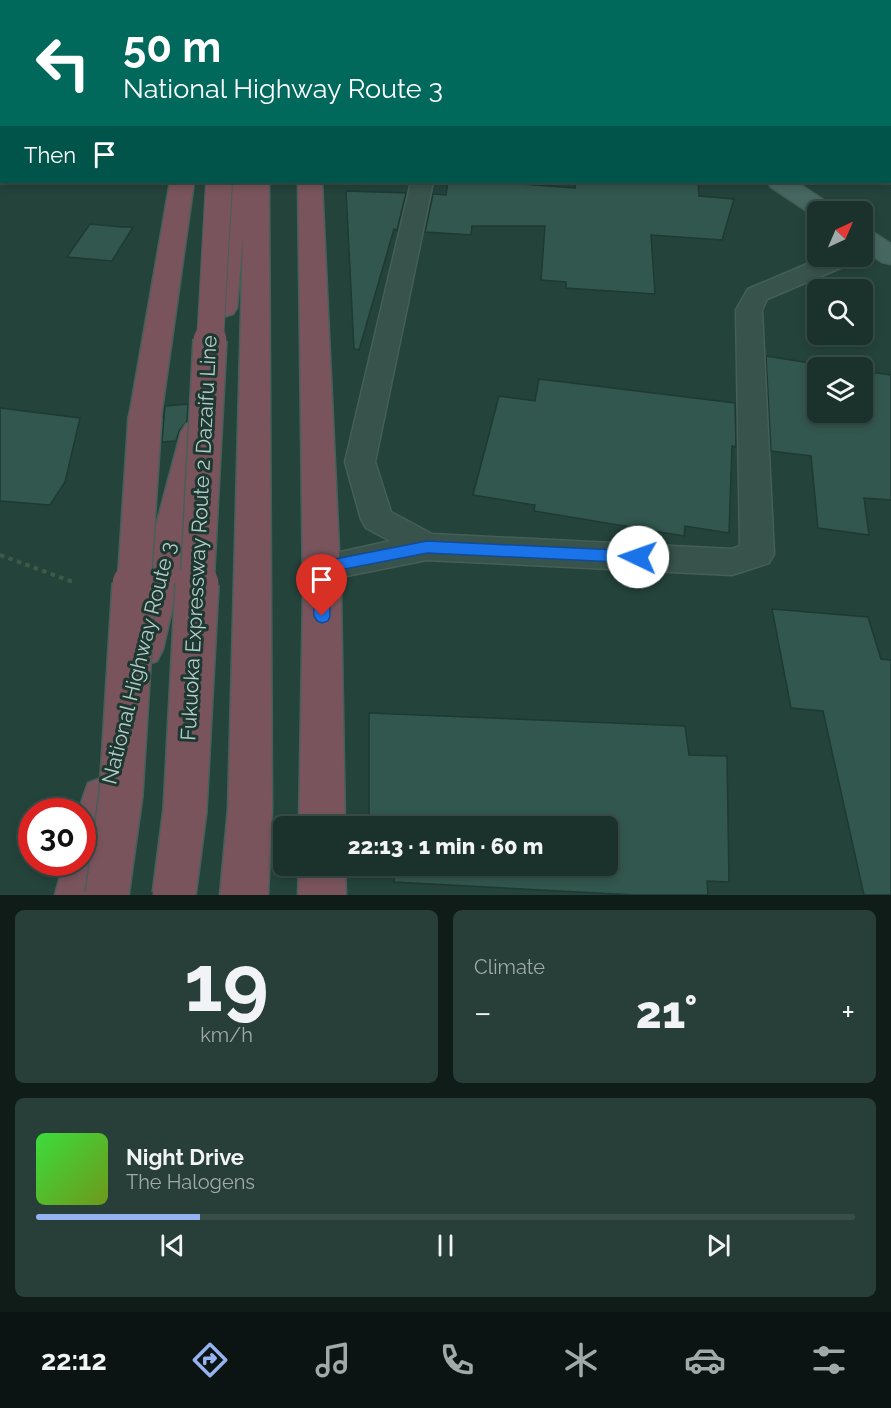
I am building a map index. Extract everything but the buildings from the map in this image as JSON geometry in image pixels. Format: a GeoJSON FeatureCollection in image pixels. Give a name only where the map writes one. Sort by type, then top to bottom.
{"type":"FeatureCollection","features":[{"type":"Feature","properties":{"kind":"highway"},"geometry":{"type":"LineString","coordinates":[[107,895],[121,794],[145,417],[182,183]]}},
{"type":"Feature","properties":{"kind":"highway","name":"Fukuoka Expressway Route 2 Dazaifu Line"},"geometry":{"type":"LineString","coordinates":[[174,895],[185,810],[219,183]]}},
{"type":"Feature","properties":{"kind":"highway","name":"National Highway Route 3"},"geometry":{"type":"LineString","coordinates":[[79,895],[162,576],[220,334],[236,183]]}},
{"type":"Feature","properties":{"kind":"highway"},"geometry":{"type":"LineString","coordinates":[[244,895],[250,809],[257,183]]}},
{"type":"Feature","properties":{"kind":"highway"},"geometry":{"type":"LineString","coordinates":[[310,183],[321,568],[322,816]]}},
{"type":"Feature","properties":{"kind":"highway"},"geometry":{"type":"LineString","coordinates":[[322,876],[322,895]]}},
{"type":"Feature","properties":{"kind":"main road"},"geometry":{"type":"LineString","coordinates":[[782,183],[808,201]]}},
{"type":"Feature","properties":{"kind":"street"},"geometry":{"type":"LineString","coordinates":[[422,183],[360,462],[377,519],[427,547]]}},
{"type":"Feature","properties":{"kind":"street"},"geometry":{"type":"LineString","coordinates":[[321,568],[427,547],[732,562],[757,554],[749,310],[757,294],[824,267]]}},
{"type":"Feature","properties":{"kind":"path"},"geometry":{"type":"LineString","coordinates":[[0,555],[73,582]]}},
{"type":"Feature","properties":{"kind":"route"},"geometry":{"type":"LineString","coordinates":[[322,616],[321,568],[427,547],[638,557]]}}]}
